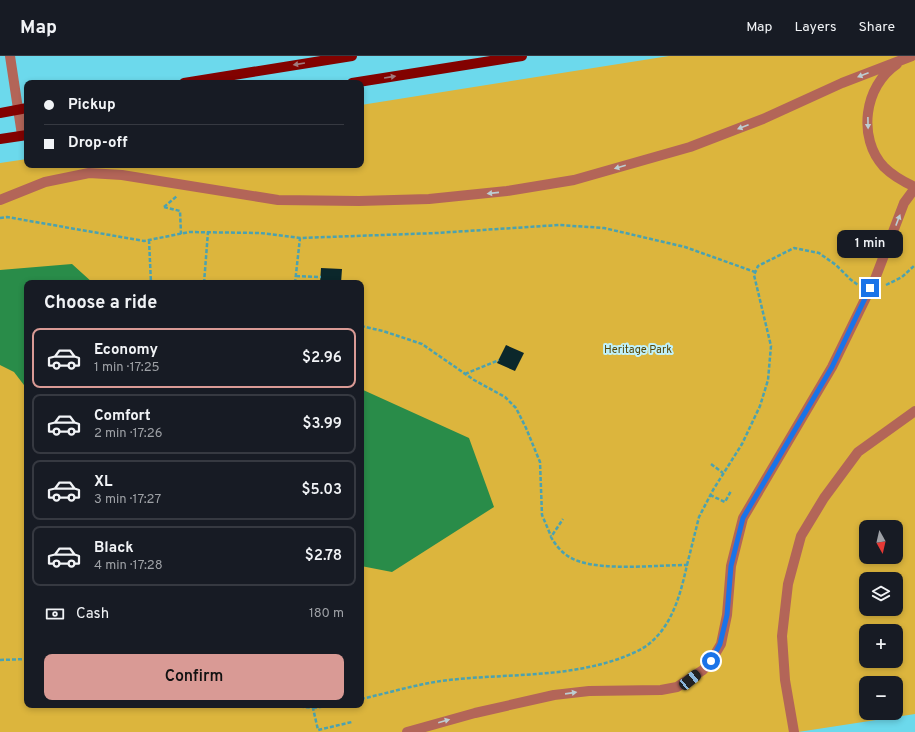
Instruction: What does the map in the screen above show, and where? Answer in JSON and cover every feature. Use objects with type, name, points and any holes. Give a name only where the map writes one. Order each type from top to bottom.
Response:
[{"type":"main road","points":[[203,80],[352,56]]},
{"type":"main road","points":[[364,81],[522,56]]},
{"type":"main road","points":[[0,113],[23,109]]},
{"type":"main road","points":[[0,139],[24,135]]},
{"type":"street","points":[[10,56],[23,109],[24,122]]},
{"type":"street","points":[[407,732],[475,713],[541,698],[588,690],[661,690],[677,687],[703,670],[711,661],[720,644],[727,615],[731,566],[743,518],[832,367],[875,279],[904,203],[915,188],[898,179],[884,167],[874,151],[868,133],[867,114],[872,95],[878,84],[895,65],[913,56]]},
{"type":"street","points":[[0,200],[45,182],[89,173],[122,175],[278,200],[359,201],[429,199],[507,191],[574,180],[690,147],[763,120],[842,83],[913,56]]},
{"type":"street","points":[[794,732],[785,680],[782,636],[788,584],[801,536],[824,498],[858,452],[915,411]]},
{"type":"path","points":[[164,207],[180,211],[180,234]]},
{"type":"path","points":[[0,218],[7,217],[144,241],[189,232],[260,233],[300,238],[437,233],[559,225],[604,228],[685,247],[755,272]]},
{"type":"path","points":[[204,280],[208,232]]},
{"type":"path","points":[[295,280],[300,238]]},
{"type":"path","points":[[149,240],[151,280]]},
{"type":"path","points":[[364,698],[411,686],[442,681],[583,669],[611,662],[633,654],[650,643],[662,629],[679,599],[699,516],[710,495],[742,444],[760,406],[768,380],[771,346],[754,275],[758,266],[794,248],[819,253],[836,265],[850,280],[862,287]]},
{"type":"path","points":[[885,285],[902,277],[915,265]]},
{"type":"path","points":[[296,276],[321,277]]},
{"type":"path","points":[[364,327],[383,331],[422,344],[465,374],[505,397],[516,408],[540,462],[542,515],[551,537],[559,548],[568,556],[579,561],[612,565],[687,565]]},
{"type":"path","points":[[465,374],[499,360]]},
{"type":"path","points":[[712,464],[724,473]]},
{"type":"path","points":[[710,495],[725,502],[731,490]]},
{"type":"path","points":[[551,537],[563,519]]},
{"type":"path","points":[[0,660],[24,659]]},
{"type":"path","points":[[314,708],[318,730],[352,722]]},
{"type":"green space","name":"Heritage Park","points":[[669,56],[915,56],[915,714],[903,716],[903,676],[859,676],[859,720],[876,720],[798,732],[0,732],[0,163],[24,159],[24,168],[364,168],[364,105]]},
{"type":"shaded area","points":[[72,264],[90,280],[24,280],[24,385],[14,372],[0,365],[0,270]]},
{"type":"shaded area","points":[[364,390],[469,438],[494,507],[392,572],[364,567]]},
{"type":"building","points":[[321,268],[342,269],[341,280],[320,280]]},
{"type":"building","points":[[506,345],[524,353],[515,371],[497,363]]},
{"type":"route","points":[[711,661],[720,644],[727,615],[727,598],[731,566],[743,518],[832,367],[870,288]]}]
